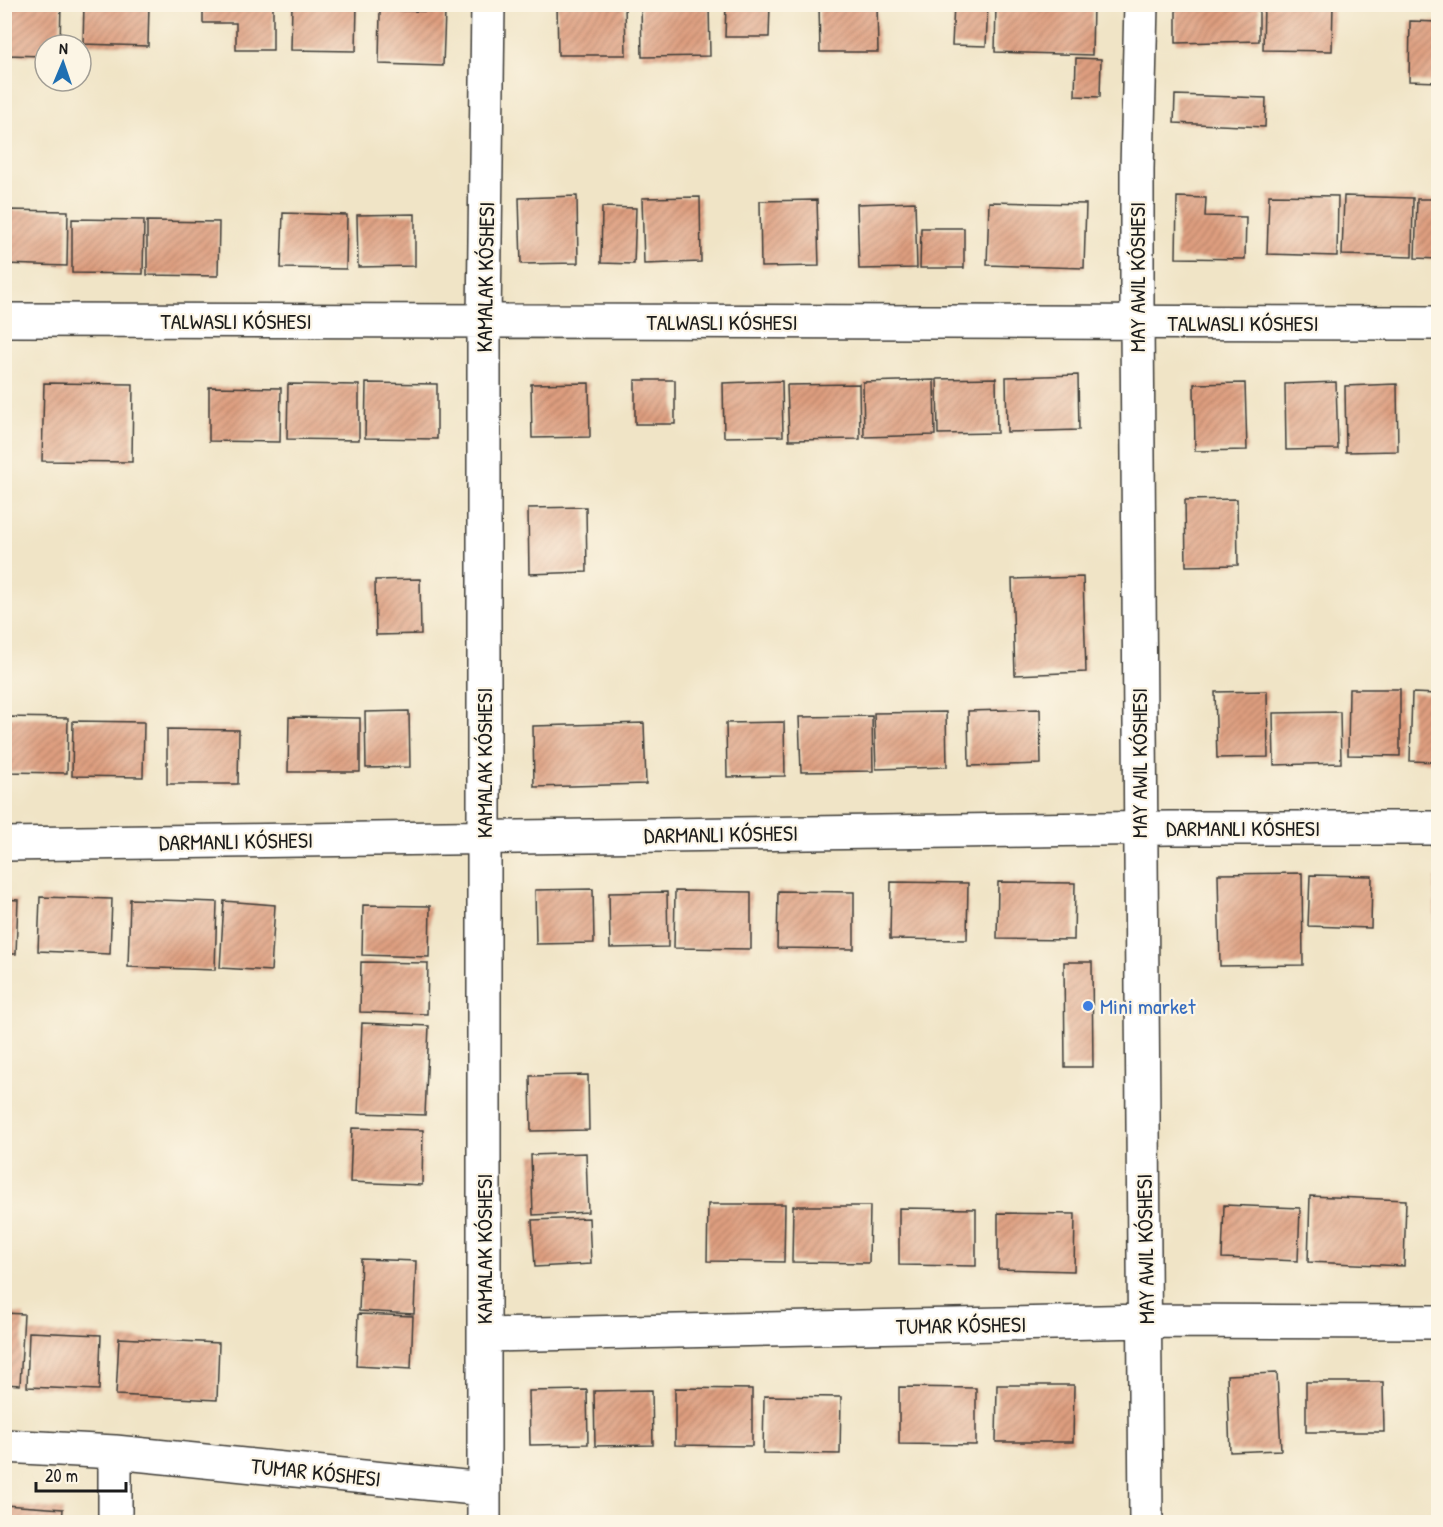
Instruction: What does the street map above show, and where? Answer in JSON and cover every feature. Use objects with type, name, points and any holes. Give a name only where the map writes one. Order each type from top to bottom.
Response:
[{"type":"street","name":"KAMALAK KÓSHESI","points":[[484,1522],[484,321],[488,4]]},
{"type":"street","points":[[1141,4],[1137,169],[1137,323],[1146,1522]]},
{"type":"street","points":[[4,320],[1438,323]]},
{"type":"street","points":[[4,844],[1140,828],[1438,828]]},
{"type":"street","name":"TUMAR KÓSHESI","points":[[484,1335],[1145,1321],[1438,1322]]},
{"type":"street","name":"TUMAR KÓSHESI","points":[[4,1446],[115,1452],[484,1489]]},
{"type":"street","points":[[115,1452],[115,1522]]},
{"type":"building","points":[[7,4],[61,4],[60,33],[33,33],[33,56],[5,55]]},
{"type":"building","points":[[84,4],[149,4],[148,46],[93,44],[93,33],[83,33]]},
{"type":"building","points":[[203,4],[273,4],[273,50],[236,50],[236,23],[203,23]]},
{"type":"building","points":[[292,4],[357,4],[356,51],[291,50]]},
{"type":"building","points":[[557,4],[625,4],[626,55],[558,55]]},
{"type":"building","points":[[641,4],[709,4],[710,56],[642,57]]},
{"type":"building","points":[[726,4],[770,4],[769,37],[725,37]]},
{"type":"building","points":[[819,4],[877,4],[878,52],[820,52]]},
{"type":"building","points":[[954,4],[988,4],[986,46],[952,45]]},
{"type":"building","points":[[996,4],[1093,4],[1092,55],[995,52]]},
{"type":"building","points":[[1176,4],[1259,4],[1259,41],[1176,43]]},
{"type":"building","points":[[1264,4],[1333,4],[1332,51],[1263,50]]},
{"type":"building","points":[[380,10],[445,12],[443,66],[379,64]]},
{"type":"building","points":[[1410,21],[1438,22],[1438,82],[1409,81]]},
{"type":"building","points":[[1076,58],[1101,59],[1100,97],[1075,96]]},
{"type":"building","points":[[1175,95],[1266,98],[1265,127],[1174,123]]},
{"type":"building","points":[[1269,195],[1338,196],[1337,256],[1267,254]]},
{"type":"building","points":[[577,196],[578,263],[521,264],[519,198]]},
{"type":"building","points":[[1344,196],[1413,198],[1412,257],[1342,255]]},
{"type":"building","points":[[700,197],[701,262],[644,264],[642,198]]},
{"type":"building","points":[[1177,197],[1206,198],[1205,216],[1246,217],[1245,259],[1176,258]]},
{"type":"building","points":[[1417,199],[1438,199],[1438,259],[1415,258]]},
{"type":"building","points":[[817,200],[819,266],[761,267],[760,201]]},
{"type":"building","points":[[915,202],[917,268],[859,269],[857,204]]},
{"type":"building","points":[[989,202],[1086,204],[1084,268],[987,265]]},
{"type":"building","points":[[602,207],[636,208],[634,264],[601,263]]},
{"type":"building","points":[[4,210],[68,211],[67,266],[4,264]]},
{"type":"building","points":[[283,213],[347,215],[346,269],[281,268]]},
{"type":"building","points":[[415,214],[415,266],[358,267],[357,215]]},
{"type":"building","points":[[72,219],[144,220],[143,274],[72,273]]},
{"type":"building","points":[[147,221],[219,222],[218,276],[147,275]]},
{"type":"building","points":[[921,228],[964,228],[964,268],[920,268]]},
{"type":"building","points":[[1078,375],[1079,430],[1007,432],[1006,377]]},
{"type":"building","points":[[996,378],[997,433],[938,434],[937,379]]},
{"type":"building","points":[[635,380],[675,380],[675,424],[635,424]]},
{"type":"building","points":[[934,380],[935,435],[864,437],[863,382]]},
{"type":"building","points":[[782,381],[783,436],[724,437],[723,383]]},
{"type":"building","points":[[1336,382],[1338,449],[1286,450],[1285,384]]},
{"type":"building","points":[[44,383],[133,384],[132,462],[42,461]]},
{"type":"building","points":[[366,383],[437,384],[437,439],[365,438]]},
{"type":"building","points":[[589,383],[590,437],[532,438],[531,384]]},
{"type":"building","points":[[1245,383],[1247,450],[1195,451],[1194,384]]},
{"type":"building","points":[[288,384],[359,385],[359,440],[287,439]]},
{"type":"building","points":[[859,384],[860,439],[789,440],[787,385]]},
{"type":"building","points":[[1397,384],[1398,451],[1346,452],[1345,386]]},
{"type":"building","points":[[209,387],[281,388],[280,442],[209,441]]},
{"type":"building","points":[[1237,499],[1238,565],[1186,566],[1185,500]]},
{"type":"building","points":[[586,507],[587,572],[529,574],[528,508]]},
{"type":"building","points":[[1083,577],[1086,672],[1015,675],[1012,579]]},
{"type":"building","points":[[420,579],[421,634],[376,635],[375,580]]},
{"type":"building","points":[[1349,689],[1400,689],[1400,756],[1348,755]]},
{"type":"building","points":[[1267,691],[1268,757],[1217,758],[1215,692]]},
{"type":"building","points":[[1412,693],[1438,694],[1438,762],[1410,761]]},
{"type":"building","points":[[1040,709],[1041,764],[969,766],[968,711]]},
{"type":"building","points":[[409,711],[410,767],[366,768],[365,712]]},
{"type":"building","points":[[946,712],[947,767],[876,769],[874,713]]},
{"type":"building","points":[[1340,712],[1341,763],[1274,765],[1273,713]]},
{"type":"building","points":[[872,716],[873,771],[801,772],[799,717]]},
{"type":"building","points":[[4,717],[68,718],[67,773],[4,772]]},
{"type":"building","points":[[289,717],[360,718],[360,772],[288,772]]},
{"type":"building","points":[[73,721],[144,722],[143,777],[72,776]]},
{"type":"building","points":[[784,722],[785,776],[727,777],[726,723]]},
{"type":"building","points":[[644,723],[646,784],[534,787],[533,726]]},
{"type":"building","points":[[167,729],[239,730],[238,784],[167,784]]},
{"type":"building","points":[[1302,873],[1303,965],[1220,966],[1218,874]]},
{"type":"building","points":[[1310,875],[1372,876],[1371,928],[1308,926]]},
{"type":"building","points":[[1435,878],[1438,879],[1438,930],[1434,930]]},
{"type":"building","points":[[891,882],[968,883],[967,940],[890,939]]},
{"type":"building","points":[[998,882],[1075,883],[1074,940],[997,939]]},
{"type":"building","points":[[593,889],[594,943],[536,944],[535,890]]},
{"type":"building","points":[[675,891],[751,892],[751,949],[674,948]]},
{"type":"building","points":[[778,891],[854,892],[854,949],[777,948]]},
{"type":"building","points":[[667,892],[668,947],[610,948],[609,893]]},
{"type":"building","points":[[40,897],[112,899],[110,954],[38,951]]},
{"type":"building","points":[[4,899],[18,900],[16,954],[4,954]]},
{"type":"building","points":[[130,899],[217,902],[215,970],[128,967]]},
{"type":"building","points":[[224,901],[275,905],[271,971],[220,968]]},
{"type":"building","points":[[363,905],[430,906],[429,957],[362,955]]},
{"type":"building","points":[[361,962],[428,963],[427,1014],[360,1012]]},
{"type":"building","points":[[1064,962],[1092,962],[1093,1067],[1065,1067]]},
{"type":"building","points":[[362,1023],[429,1026],[425,1115],[358,1113]]},
{"type":"building","points":[[588,1075],[589,1130],[531,1131],[530,1076]]},
{"type":"building","points":[[352,1128],[423,1130],[422,1185],[350,1182]]},
{"type":"building","points":[[586,1153],[588,1212],[533,1215],[531,1155]]},
{"type":"building","points":[[1310,1196],[1406,1200],[1404,1266],[1308,1262]]},
{"type":"building","points":[[708,1204],[785,1204],[784,1262],[707,1261]]},
{"type":"building","points":[[1224,1205],[1300,1208],[1298,1261],[1222,1258]]},
{"type":"building","points":[[793,1206],[870,1206],[869,1263],[792,1262]]},
{"type":"building","points":[[899,1208],[976,1209],[976,1266],[899,1265]]},
{"type":"building","points":[[998,1213],[1075,1214],[1074,1271],[998,1269]]},
{"type":"building","points":[[589,1218],[591,1264],[535,1267],[532,1220]]},
{"type":"building","points":[[361,1259],[416,1261],[414,1314],[359,1311]]},
{"type":"building","points":[[4,1313],[24,1314],[20,1385],[4,1384]]},
{"type":"building","points":[[358,1314],[413,1316],[411,1369],[356,1366]]},
{"type":"building","points":[[29,1332],[101,1335],[99,1390],[27,1387]]},
{"type":"building","points":[[119,1338],[219,1343],[217,1400],[116,1395]]},
{"type":"building","points":[[1277,1373],[1281,1450],[1230,1452],[1227,1375]]},
{"type":"building","points":[[1306,1382],[1383,1382],[1384,1432],[1306,1432]]},
{"type":"building","points":[[997,1385],[1074,1385],[1073,1442],[996,1442]]},
{"type":"building","points":[[899,1387],[976,1388],[976,1445],[899,1444]]},
{"type":"building","points":[[675,1388],[752,1389],[752,1446],[675,1445]]},
{"type":"building","points":[[587,1390],[588,1444],[530,1445],[529,1391]]},
{"type":"building","points":[[652,1390],[653,1445],[595,1446],[594,1391]]},
{"type":"building","points":[[764,1396],[841,1397],[840,1454],[763,1453]]},
{"type":"building","points":[[4,1505],[63,1509],[62,1522],[4,1522]]},
{"type":"place","name":"Mini market","points":[[1088,1006]]}]
